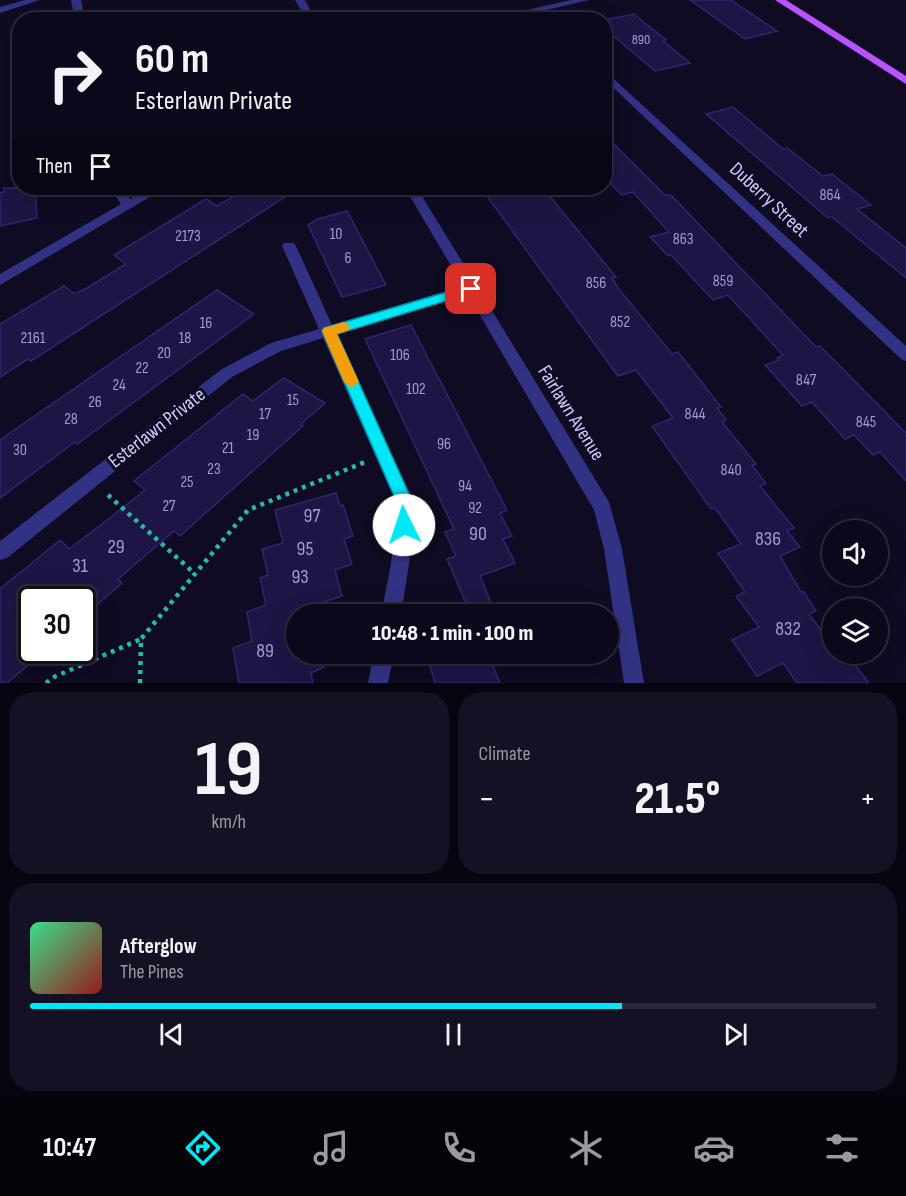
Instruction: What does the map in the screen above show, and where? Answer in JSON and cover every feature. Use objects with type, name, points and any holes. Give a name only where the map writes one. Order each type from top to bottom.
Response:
[{"type":"main road","points":[[780,0],[906,81]]},
{"type":"street","points":[[0,10],[35,0]]},
{"type":"street","points":[[510,12],[534,4],[584,0]]},
{"type":"street","name":"Duberry Street","points":[[612,80],[906,355]]},
{"type":"street","points":[[121,195],[128,205]]},
{"type":"street","points":[[0,280],[146,195]]},
{"type":"street","name":"Fairlawn Avenue","points":[[415,195],[603,508],[612,538],[634,683]]},
{"type":"street","points":[[289,246],[406,505],[393,604]]},
{"type":"street","name":"Esterlawn Private","points":[[0,552],[227,373],[276,347],[471,289]]},
{"type":"street","points":[[378,683],[382,664]]},
{"type":"path","points":[[46,683],[54,677],[141,639],[248,510],[384,454]]},
{"type":"path","points":[[91,480],[194,573]]},
{"type":"path","points":[[140,683],[141,639]]},
{"type":"building","points":[[690,0],[731,0],[777,31],[745,39]]},
{"type":"building","points":[[634,14],[690,63],[655,71],[612,35],[612,18]]},
{"type":"building","points":[[733,107],[783,149],[787,148],[823,176],[832,174],[871,205],[857,209],[906,248],[906,278],[832,217],[828,218],[706,114]]},
{"type":"building","points":[[612,142],[665,195],[671,195],[816,347],[820,346],[906,433],[906,481],[880,452],[873,455],[854,435],[845,439],[812,402],[802,406],[765,365],[779,360],[777,358],[783,355],[728,295],[713,300],[671,255],[668,256],[650,237],[669,232],[633,192],[622,195],[612,185]]},
{"type":"building","points":[[4,188],[12,188],[12,195],[35,195],[37,218],[0,226],[0,193],[4,192]]},
{"type":"building","points":[[236,195],[288,195],[31,361],[28,359],[0,377],[0,324],[64,286],[75,294],[87,288],[126,264],[114,255],[206,199],[217,206]]},
{"type":"building","points":[[486,195],[549,195],[616,277],[612,278],[618,288],[672,354],[678,352],[721,407],[717,408],[726,420],[722,422],[756,464],[752,465],[766,484],[760,486],[794,528],[787,531],[800,547],[780,556],[801,592],[804,592],[816,611],[809,614],[822,632],[822,664],[855,664],[869,683],[797,683],[783,663],[757,676],[732,640],[759,627],[736,596],[745,592],[718,553],[741,544],[715,508],[711,509],[652,426],[673,418],[636,370],[618,376]]},
{"type":"building","points":[[347,211],[386,285],[342,297],[308,225],[318,219]]},
{"type":"building","points":[[217,290],[254,314],[0,498],[0,440]]},
{"type":"building","points":[[411,325],[507,510],[500,513],[512,536],[503,539],[515,563],[480,576],[491,604],[466,604],[447,559],[456,556],[445,532],[454,529],[365,339]]},
{"type":"building","points":[[284,378],[325,403],[301,424],[303,426],[180,536],[174,531],[118,579],[122,583],[96,606],[96,586],[18,586],[18,664],[30,664],[7,683],[0,683],[0,589],[60,540],[69,549],[145,490],[134,481],[243,394],[253,401]]},
{"type":"building","points":[[336,493],[340,506],[343,505],[353,536],[344,539],[352,564],[335,570],[342,596],[324,602],[324,604],[286,604],[286,664],[323,664],[324,667],[311,673],[313,683],[239,683],[233,648],[252,641],[247,612],[266,605],[260,578],[268,575],[262,549],[283,543],[275,510]]},
{"type":"building","points":[[429,664],[499,664],[493,666],[500,683],[435,683]]},
{"type":"slow traffic","points":[[344,327],[329,331],[351,382]]},
{"type":"route","points":[[404,525],[406,505],[329,331],[471,289]]}]
